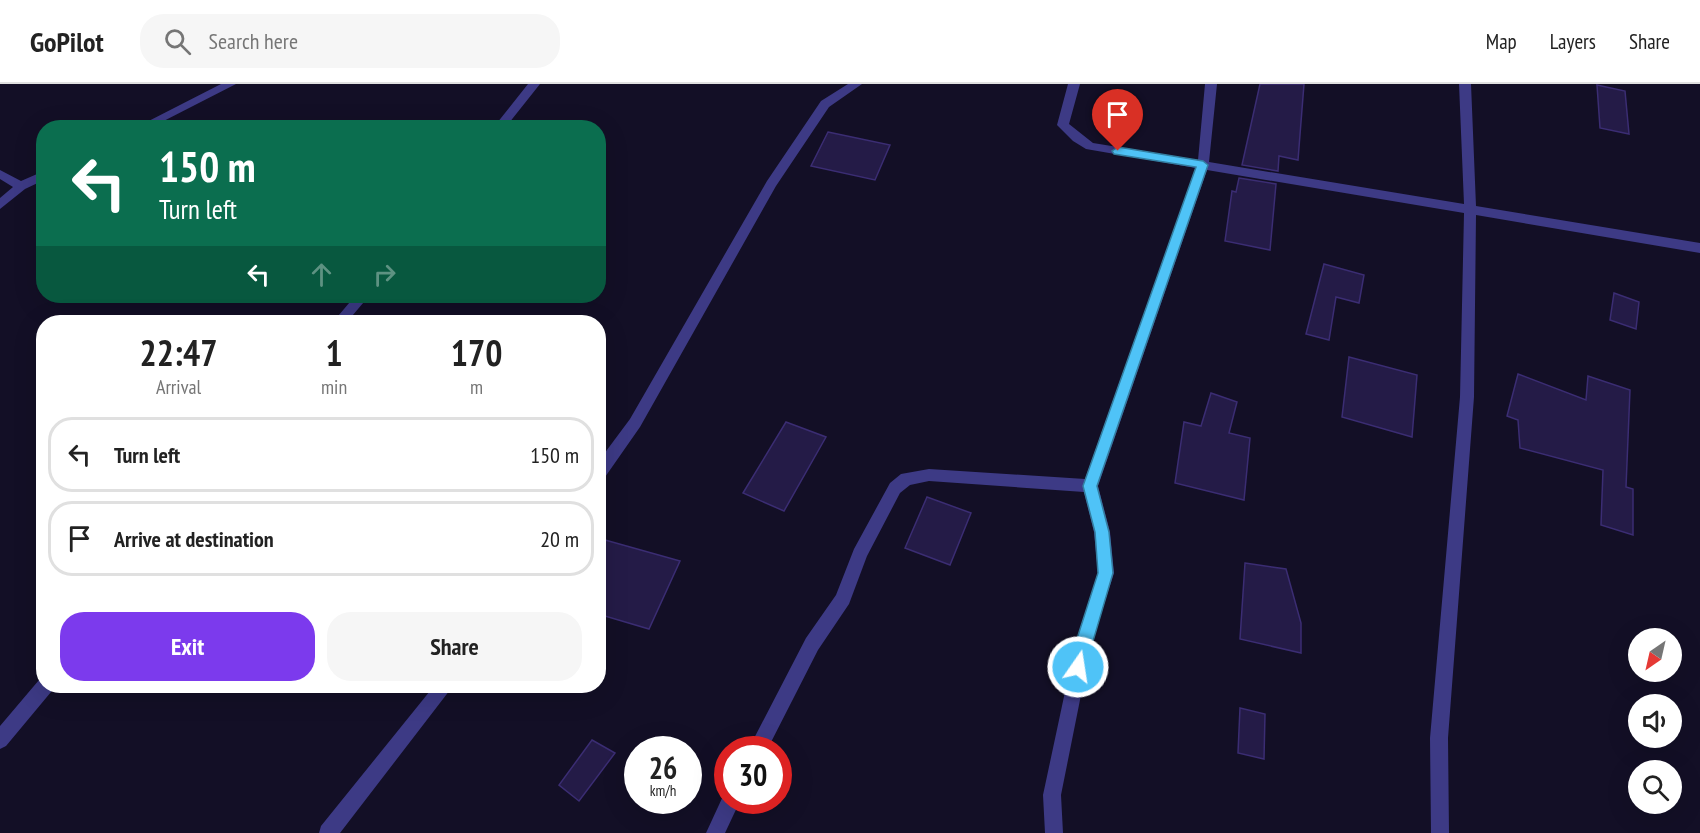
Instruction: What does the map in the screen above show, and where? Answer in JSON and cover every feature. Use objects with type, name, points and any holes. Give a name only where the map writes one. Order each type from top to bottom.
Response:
[{"type":"street","points":[[156,120],[230,84]]},
{"type":"street","points":[[505,120],[534,84]]},
{"type":"street","points":[[606,464],[635,423],[771,184],[825,104],[856,84]]},
{"type":"street","points":[[1074,84],[1063,125],[1090,146],[1700,248]]},
{"type":"street","points":[[1054,833],[1052,795],[1083,645],[1106,573],[1102,532],[1090,486],[1203,165],[1211,84]]},
{"type":"street","points":[[1440,833],[1439,738],[1467,397],[1470,209],[1465,84]]},
{"type":"street","points":[[0,174],[21,186]]},
{"type":"street","points":[[0,205],[21,186],[36,179]]},
{"type":"street","points":[[346,315],[356,303]]},
{"type":"street","points":[[764,736],[812,644],[843,599],[860,554],[895,488],[906,479],[929,475],[1090,486]]},
{"type":"street","points":[[0,740],[39,693]]},
{"type":"street","points":[[328,833],[438,693]]},
{"type":"street","points":[[715,833],[724,814]]},
{"type":"building","points":[[1260,84],[1304,84],[1298,160],[1279,156],[1278,171],[1242,165]]},
{"type":"building","points":[[1597,85],[1625,91],[1629,134],[1600,128]]},
{"type":"building","points":[[828,132],[890,145],[875,180],[811,166]]},
{"type":"building","points":[[1239,178],[1276,184],[1270,250],[1225,241],[1232,191],[1236,192]]},
{"type":"building","points":[[1324,264],[1364,275],[1359,303],[1336,297],[1329,340],[1306,334]]},
{"type":"building","points":[[1614,293],[1639,302],[1636,329],[1610,320]]},
{"type":"building","points":[[1349,357],[1417,375],[1412,437],[1342,417]]},
{"type":"building","points":[[1518,374],[1586,400],[1588,376],[1630,390],[1626,487],[1633,489],[1633,535],[1601,525],[1603,470],[1520,448],[1518,420],[1507,416]]},
{"type":"building","points":[[1211,393],[1237,402],[1229,433],[1250,438],[1244,500],[1175,483],[1184,422],[1201,426]]},
{"type":"building","points":[[786,422],[826,437],[784,511],[743,493]]},
{"type":"building","points":[[927,497],[971,513],[950,565],[905,548]]},
{"type":"building","points":[[606,540],[680,561],[649,629],[606,616]]},
{"type":"building","points":[[1245,563],[1286,569],[1301,623],[1301,653],[1240,639]]},
{"type":"building","points":[[1240,708],[1265,714],[1264,759],[1238,753]]},
{"type":"building","points":[[592,740],[615,753],[579,801],[559,785]]},
{"type":"route","points":[[1078,667],[1106,573],[1102,532],[1090,486],[1203,165],[1118,151]]}]
